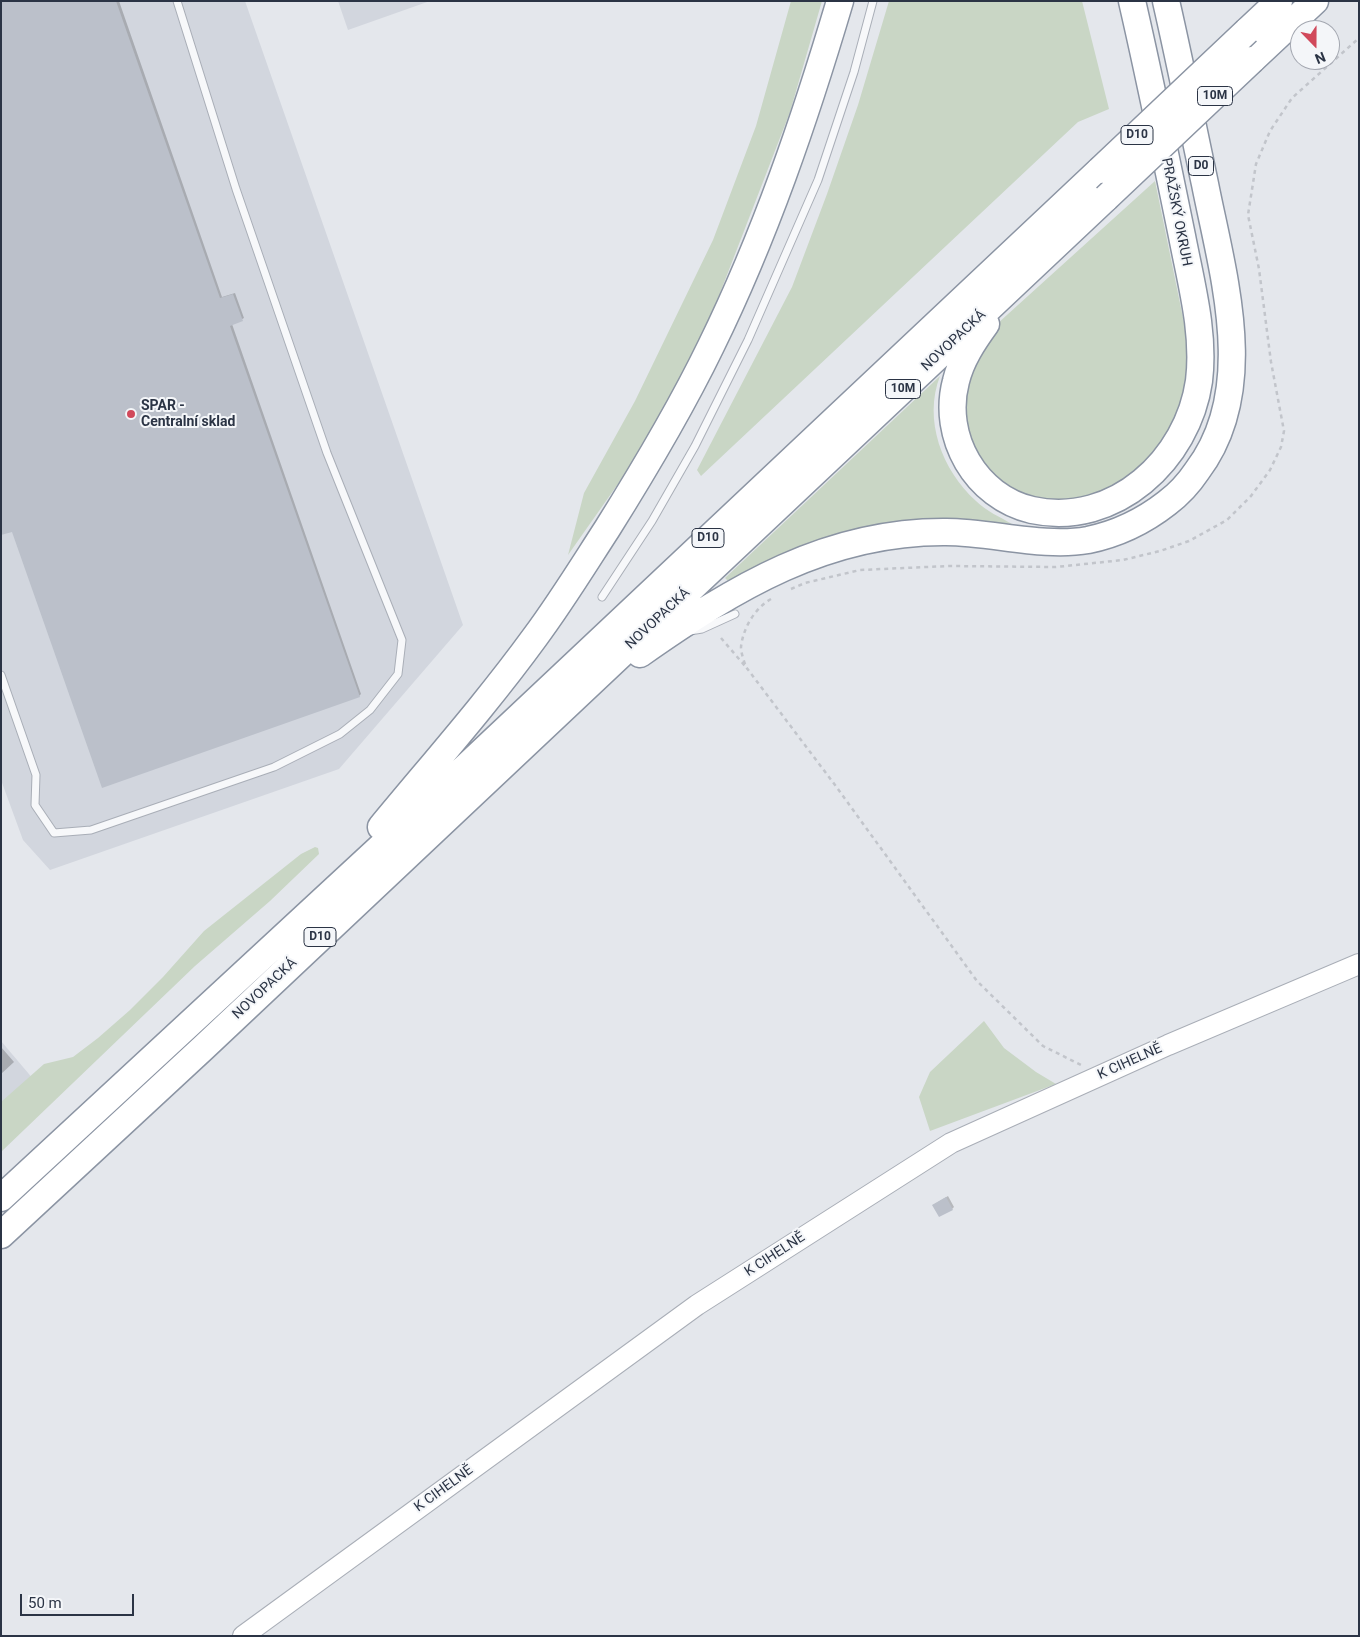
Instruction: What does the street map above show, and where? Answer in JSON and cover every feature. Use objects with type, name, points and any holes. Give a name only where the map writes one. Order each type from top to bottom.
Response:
[{"type":"highway","points":[[316,906],[479,709],[535,638],[652,457],[710,347],[747,266],[780,185],[816,81],[840,1]]},
{"type":"highway","name":"PRAŽSKÝ OKRUH","points":[[1019,280],[978,336],[964,359],[955,382],[952,408],[958,444],[969,466],[985,484],[1007,500],[1032,510],[1066,512],[1100,505],[1124,495],[1135,488],[1166,459],[1182,436],[1193,408],[1200,365],[1198,333],[1190,281],[1132,1]]},
{"type":"highway","name":"D0","points":[[668,635],[732,594],[784,567],[815,554],[853,543],[908,533],[934,532],[960,532],[1071,542],[1105,535],[1151,515],[1179,493],[1201,466],[1221,428],[1229,399],[1232,362],[1231,331],[1219,254],[1166,1]]},
{"type":"highway","name":"NOVOPACKÁ","points":[[1,1198],[316,906],[1279,1]]},
{"type":"highway","name":"NOVOPACKÁ","points":[[1,1235],[788,498],[1315,1]]},
{"type":"highway","points":[[562,709],[668,635]]},
{"type":"street","name":"K CIHELNĚ","points":[[243,1636],[697,1305],[950,1143],[1168,1045],[1359,964]]},
{"type":"lane","points":[[1,675],[36,775],[35,805],[54,833],[91,830],[274,767],[340,734],[370,710],[398,674],[402,640],[327,453],[236,189],[177,1]]},
{"type":"lane","points":[[602,597],[652,521],[695,446],[752,331],[818,180],[854,72],[873,1]]},
{"type":"lane","points":[[668,635],[702,629],[735,614]]},
{"type":"path","points":[[790,589],[805,583],[860,570],[949,566],[1056,567],[1123,560],[1160,551],[1189,541],[1227,520],[1251,496],[1270,470],[1281,447],[1284,431],[1271,362],[1259,269],[1248,215],[1256,164],[1270,131],[1292,98],[1359,38]]},
{"type":"path","points":[[746,667],[741,649],[746,629],[757,609],[774,597]]},
{"type":"path","points":[[721,638],[746,667],[835,785],[977,980],[1043,1046],[1102,1074]]},
{"type":"shaded area","points":[[1,1],[245,1],[463,625],[339,769],[50,870],[23,840],[1,780]]},
{"type":"shaded area","points":[[338,1],[430,1],[348,30]]},
{"type":"shaded area","points":[[1,1041],[34,1080],[1,1107]]},
{"type":"green space","points":[[791,1],[822,1],[790,112],[708,324],[639,454],[568,555],[584,493],[635,401],[713,240],[756,126]]},
{"type":"green space","points":[[889,1],[1082,1],[1109,109],[1078,122],[701,476],[697,470],[792,287],[858,105]]},
{"type":"green space","points":[[1155,181],[1191,357],[1189,397],[1169,446],[1102,495],[1049,506],[997,484],[965,434],[966,372],[997,324]]},
{"type":"green space","points":[[940,376],[935,393],[935,427],[945,459],[964,489],[980,505],[1012,524],[981,522],[729,582],[725,578]]},
{"type":"green space","points":[[315,847],[318,848],[319,854],[270,901],[195,966],[1,1152],[1,1102],[44,1064],[73,1057],[98,1038],[163,977],[204,931],[301,854]]},
{"type":"green space","points":[[984,1021],[1004,1048],[1036,1072],[1056,1084],[930,1131],[919,1097],[930,1072]]},
{"type":"building","name":"SPAR - Centralní sklad","points":[[1,1],[116,1],[220,298],[233,294],[243,321],[230,326],[360,697],[102,788],[12,532],[1,535]]},
{"type":"building","points":[[946,1197],[953,1210],[939,1217],[932,1205]]},
{"type":"place","name":"SPAR - Centralní sklad","points":[[131,414]]}]
